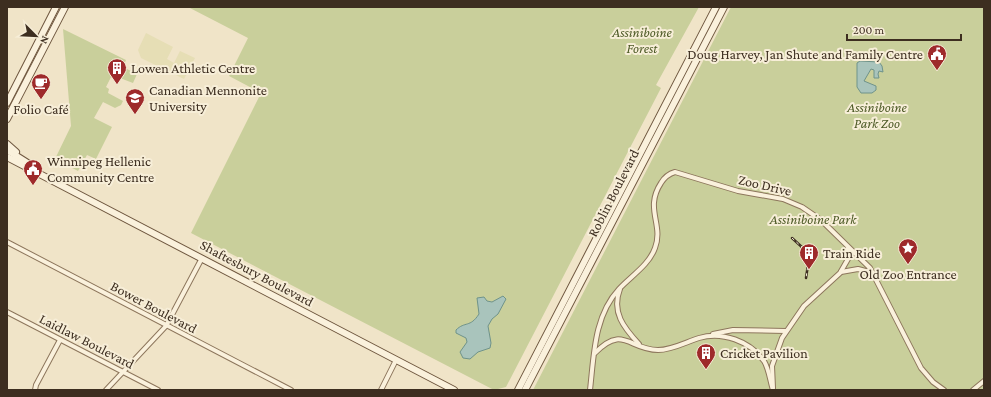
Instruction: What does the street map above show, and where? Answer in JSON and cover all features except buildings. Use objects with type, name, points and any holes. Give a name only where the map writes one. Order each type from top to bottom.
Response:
[{"type":"main road","points":[[7,103],[56,7]]},
{"type":"main road","points":[[7,119],[64,7]]},
{"type":"main road","name":"Roblin Boulevard","points":[[518,390],[716,7]]},
{"type":"main road","name":"Roblin Boulevard","points":[[525,390],[724,7]]},
{"type":"main road","points":[[7,144],[29,163]]},
{"type":"main road","name":"Shaftesbury Boulevard","points":[[7,150],[29,163],[48,177]]},
{"type":"main road","name":"Shaftesbury Boulevard","points":[[7,157],[202,257],[454,390]]},
{"type":"street","name":"Zoo Drive","points":[[590,390],[597,332],[602,317],[621,286],[648,261],[654,252],[658,236],[653,210],[654,198],[667,175],[675,172],[738,190],[774,197],[796,204],[821,220],[848,248],[858,254],[873,273],[921,368],[933,382],[944,390]]},
{"type":"street","name":"Bower Boulevard","points":[[7,242],[291,390]]},
{"type":"street","points":[[773,390],[774,359],[786,332],[804,306],[840,273],[848,259],[848,248]]},
{"type":"street","points":[[106,390],[121,372],[166,326],[202,257]]},
{"type":"street","points":[[840,273],[858,269],[873,273]]},
{"type":"street","points":[[621,286],[617,301],[619,319],[626,331],[639,345]]},
{"type":"street","name":"Laidlaw Boulevard","points":[[7,312],[158,390]]},
{"type":"street","points":[[595,354],[607,342],[614,340],[627,340],[649,349],[666,350],[707,335],[734,330],[786,332]]},
{"type":"street","points":[[707,335],[734,339],[754,350],[766,365],[773,390]]},
{"type":"street","points":[[36,390],[36,385],[60,340]]},
{"type":"street","points":[[381,390],[396,360]]},
{"type":"street","points":[[975,389],[984,381]]},
{"type":"shaded area","points":[[146,33],[173,47],[167,59],[174,63],[180,51],[195,58],[184,79],[141,58],[138,50]]},
{"type":"green space","name":"Assiniboine Forest","points":[[188,7],[699,7],[656,85],[661,88],[506,387],[494,390],[191,233],[261,93],[229,76],[248,38]]},
{"type":"green space","name":"Assiniboine Park","points":[[731,7],[984,7],[984,390],[533,390]]},
{"type":"green space","points":[[63,29],[126,60],[123,67],[137,74],[133,83],[112,75],[106,87],[109,89],[108,93],[123,101],[121,105],[115,108],[103,102],[94,118],[112,127],[96,159],[87,155],[78,171],[55,159],[71,126]]},
{"type":"water","points":[[860,61],[879,62],[882,66],[883,72],[879,71],[879,78],[874,78],[874,70],[871,69],[864,81],[876,86],[876,90],[872,93],[861,93],[857,87],[857,63]]},
{"type":"water","points":[[503,296],[506,299],[498,314],[492,319],[488,326],[491,343],[490,348],[478,352],[470,359],[463,358],[460,352],[467,342],[466,338],[456,333],[456,330],[459,327],[473,321],[479,314],[477,298],[484,297],[487,301],[492,302]]},
{"type":"railway","points":[[792,238],[804,249],[809,258],[806,278]]},
{"type":"place","name":"Doug Harvey, Jan Shute and Family Centre","points":[[937,71]]},
{"type":"place","name":"Lowen Athletic Centre","points":[[117,85]]},
{"type":"place","name":"Folio Café","points":[[41,100]]},
{"type":"place","name":"Canadian Mennonite University","points":[[135,115]]},
{"type":"place","name":"Winnipeg Hellenic Community Centre","points":[[33,186]]},
{"type":"place","name":"Old Zoo Entrance","points":[[908,265]]},
{"type":"place","name":"Train Ride","points":[[809,270]]},
{"type":"place","name":"Cricket Pavilion","points":[[706,370]]},
{"type":"park label","name":"Assiniboine Park Zoo","points":[[877,116]]}]
